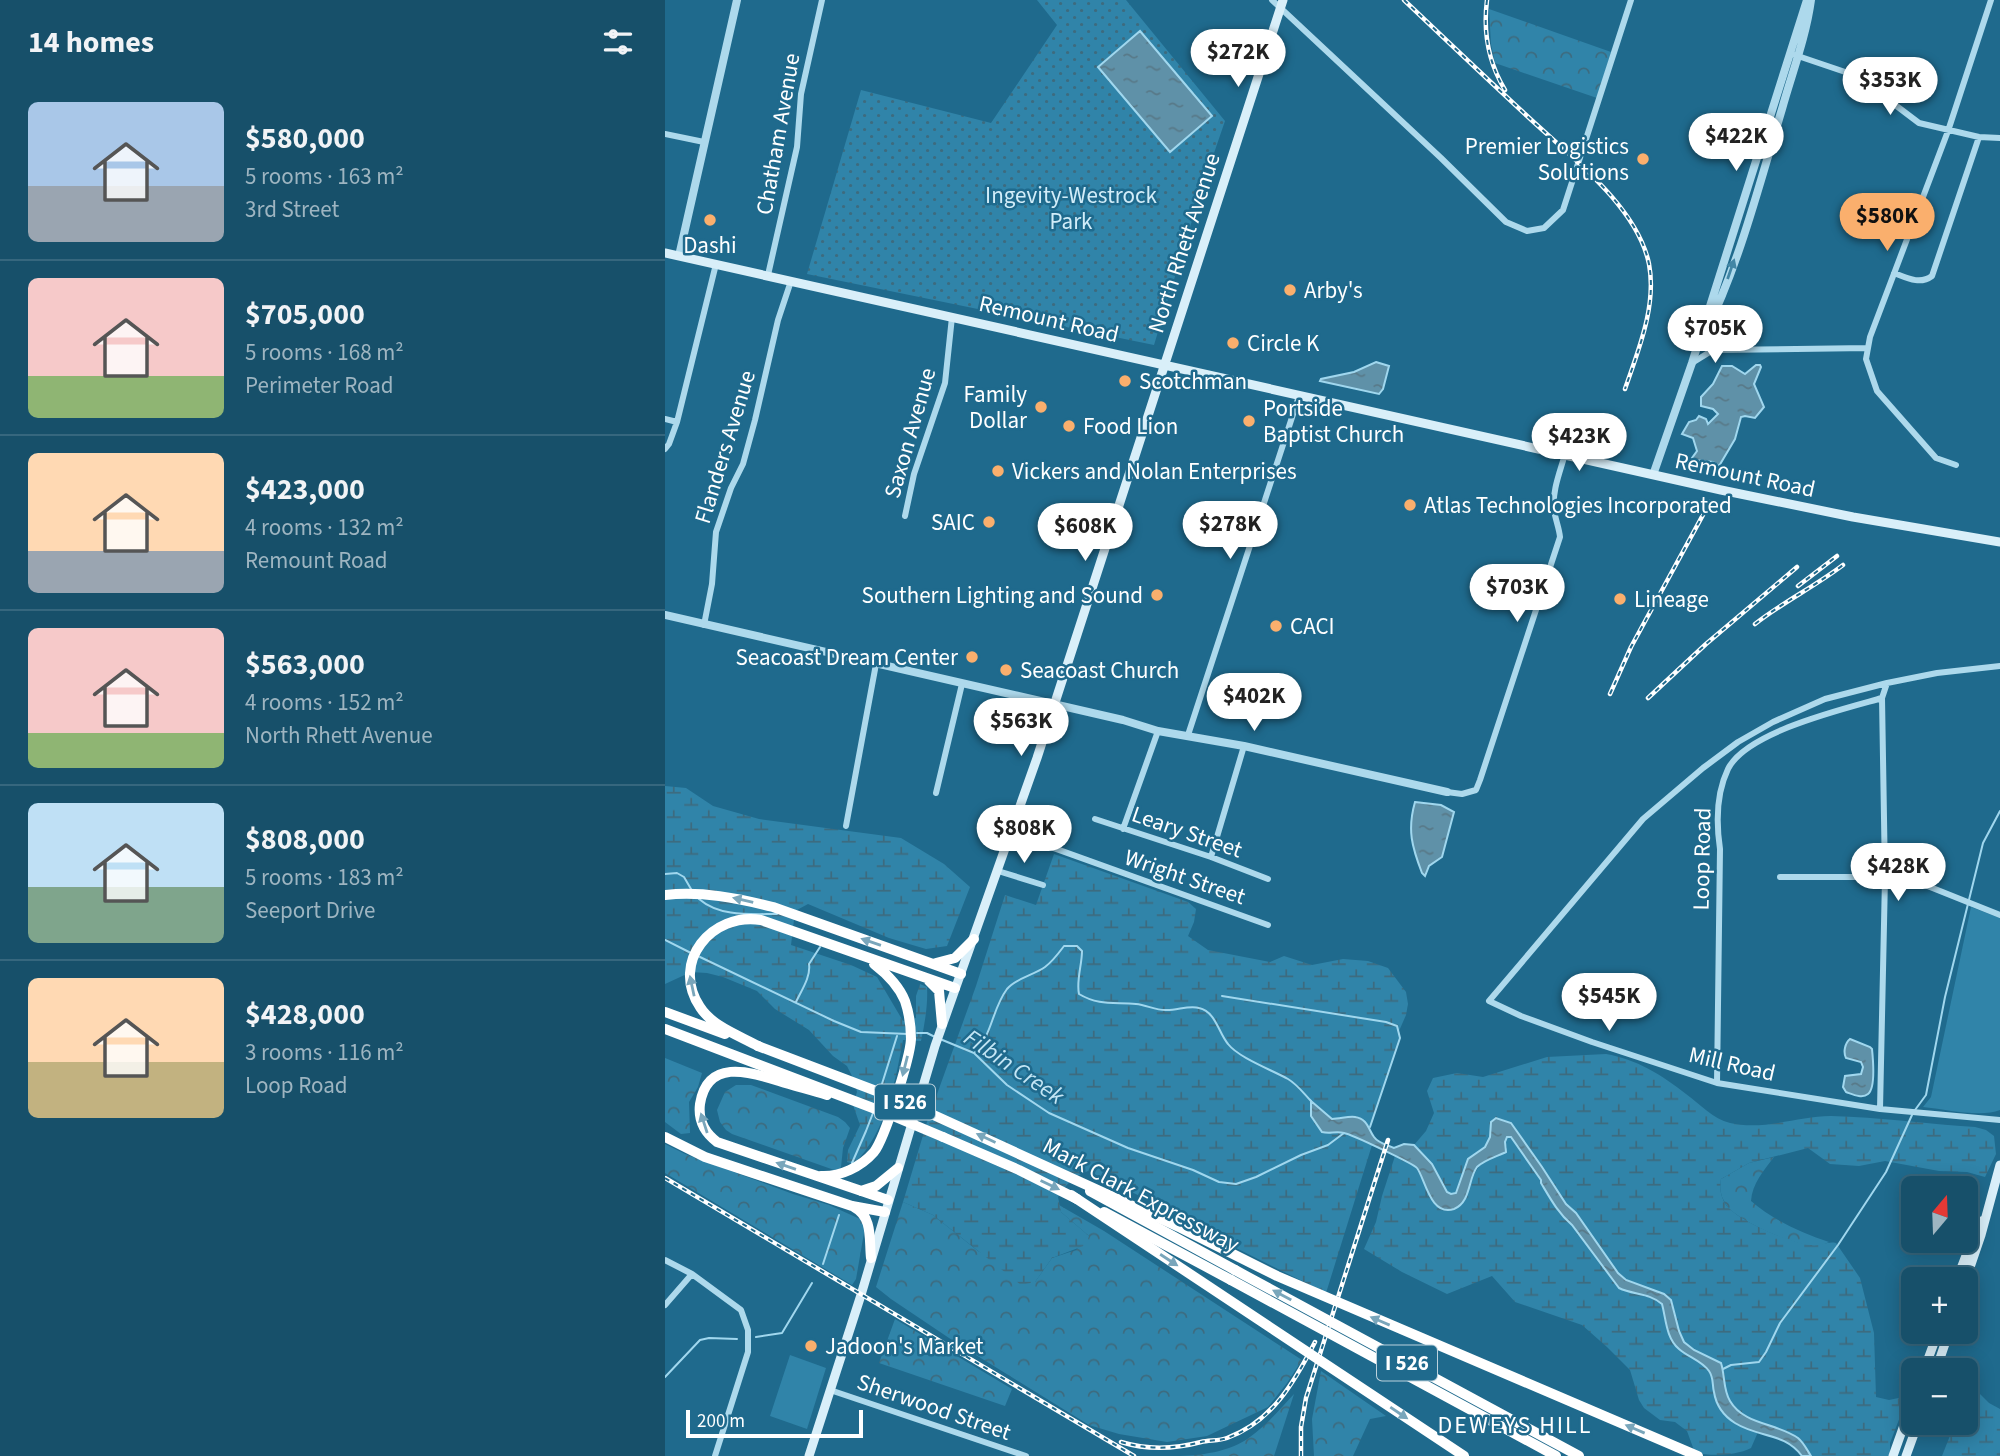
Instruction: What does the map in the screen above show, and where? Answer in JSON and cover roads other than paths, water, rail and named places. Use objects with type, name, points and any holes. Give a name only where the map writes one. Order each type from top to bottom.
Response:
[{"type":"highway","points":[[665,895],[720,895],[773,908],[961,974]]},
{"type":"highway","points":[[758,1046],[711,1020],[699,1006],[690,980],[694,955],[703,942],[722,925],[741,919],[761,920],[929,981],[939,991],[942,1024]]},
{"type":"highway","points":[[933,964],[955,958],[974,939]]},
{"type":"highway","points":[[815,1176],[828,1177],[849,1170],[858,1166],[876,1150],[886,1126],[911,1042],[908,1012],[901,993],[874,963],[857,953]]},
{"type":"highway","points":[[920,977],[955,988]]},
{"type":"highway","name":"Mark Clark Expressway","points":[[665,1012],[905,1102],[1047,1167],[1579,1456]]},
{"type":"highway","name":"Mark Clark Expressway","points":[[665,1028],[887,1113],[1019,1170],[1204,1264],[1556,1456]]},
{"type":"highway","points":[[887,1113],[750,1072],[736,1071],[720,1074],[708,1084],[702,1096],[700,1115],[707,1134],[717,1142],[862,1191],[887,1206]]},
{"type":"highway","points":[[665,1137],[690,1151],[861,1211],[867,1221],[871,1258]]},
{"type":"highway","points":[[1047,1167],[1312,1292],[1698,1456]]},
{"type":"highway","points":[[862,1191],[876,1186],[898,1168]]},
{"type":"highway","points":[[1071,1195],[1464,1456]]},
{"type":"highway","points":[[852,1206],[887,1206]]},
{"type":"main road","name":"North Rhett Avenue","points":[[809,1456],[942,1024],[998,871],[1054,705],[1281,4]]},
{"type":"main road","name":"Remount Road","points":[[665,253],[1653,475],[1853,517],[2000,542]]},
{"type":"main road","points":[[1970,1267],[2000,1165]]},
{"type":"main road","points":[[1962,1267],[1975,1232],[1986,1213]]},
{"type":"main road","points":[[1893,1456],[1901,1433]]},
{"type":"main road","points":[[1906,1456],[1913,1437],[1907,1435]]},
{"type":"street","points":[[679,256],[737,0]]},
{"type":"street","name":"Chatham Avenue","points":[[768,275],[797,147],[801,94],[822,0]]},
{"type":"street","points":[[1272,0],[1281,4],[1506,222],[1527,231],[1545,229],[1563,210],[1631,0]]},
{"type":"street","points":[[1693,359],[1719,302],[1765,168],[1809,0]]},
{"type":"street","points":[[1956,465],[1936,458],[1877,391],[1866,359],[1870,337],[1948,131],[1991,0]]},
{"type":"street","points":[[1793,55],[1857,76],[1919,123],[1979,137],[2000,138]]},
{"type":"street","points":[[1653,475],[1793,55]]},
{"type":"street","points":[[665,134],[704,142]]},
{"type":"street","points":[[1894,273],[1926,281],[1932,276],[1979,137]]},
{"type":"street","points":[[1735,223],[1746,225]]},
{"type":"street","points":[[665,449],[677,422],[716,264]]},
{"type":"street","name":"Flanders Avenue","points":[[704,625],[712,584],[716,532],[730,488],[743,464],[778,320],[791,281]]},
{"type":"street","name":"Saxon Avenue","points":[[905,516],[914,474],[945,383],[952,317]]},
{"type":"street","points":[[1693,359],[1713,350],[1868,348]]},
{"type":"street","points":[[1188,735],[1299,396]]},
{"type":"street","points":[[665,419],[677,422]]},
{"type":"street","points":[[665,615],[1123,720],[1158,731],[1244,746],[1447,792],[1462,793],[1476,790],[1480,780],[1560,537],[1553,497],[1565,454]]},
{"type":"street","points":[[846,826],[876,664]]},
{"type":"street","points":[[1880,1109],[1885,877],[1882,698],[1887,683],[1937,673],[2000,666]]},
{"type":"street","name":"Mill Road","points":[[1887,683],[1825,699],[1773,722],[1738,741],[1703,768],[1643,819],[1489,1001],[1521,1016],[1592,1042],[1717,1083],[1880,1109],[2000,1120]]},
{"type":"street","points":[[936,793],[962,684]]},
{"type":"street","name":"Loop Road","points":[[1717,1083],[1720,849],[1716,821],[1721,787],[1729,766],[1759,740],[1814,718],[1882,698]]},
{"type":"street","points":[[1123,829],[1158,731]]},
{"type":"street","points":[[1211,857],[1244,746]]},
{"type":"street","name":"Leary Street","points":[[1095,819],[1211,857],[1268,879]]},
{"type":"street","name":"Wright Street","points":[[1011,833],[1268,925]]},
{"type":"street","points":[[998,871],[1043,885]]},
{"type":"street","points":[[1780,877],[1898,877],[2000,915]]},
{"type":"street","points":[[665,1260],[692,1274],[741,1310],[748,1330],[748,1352],[715,1456]]},
{"type":"street","points":[[665,1305],[692,1274]]},
{"type":"street","name":"Sherwood Street","points":[[830,1390],[1026,1456]]},
{"type":"water","points":[[1140,31],[1212,116],[1170,152],[1098,67]]},
{"type":"water","points":[[1376,362],[1389,366],[1379,394],[1320,381],[1354,372]]},
{"type":"water","points":[[1756,365],[1761,367],[1754,384],[1764,407],[1755,418],[1741,417],[1735,439],[1719,466],[1713,462],[1694,460],[1692,458],[1697,451],[1693,438],[1682,434],[1689,422],[1699,416],[1706,419],[1708,424],[1718,414],[1713,409],[1701,406],[1701,397],[1713,384],[1722,366],[1732,366],[1745,374]]},
{"type":"water","points":[[1415,802],[1441,805],[1454,812],[1442,857],[1429,866],[1425,876],[1413,846],[1411,821]]},
{"type":"water","points":[[1850,1039],[1872,1049],[1871,1091],[1863,1096],[1846,1092],[1843,1087],[1845,1076],[1861,1074],[1863,1067],[1861,1062],[1846,1058],[1845,1048]]},
{"type":"water","points":[[1311,1101],[1332,1119],[1352,1117],[1363,1120],[1376,1139],[1383,1144],[1394,1148],[1404,1144],[1414,1145],[1432,1164],[1447,1192],[1451,1194],[1456,1193],[1468,1159],[1485,1147],[1490,1137],[1491,1122],[1496,1118],[1511,1123],[1566,1204],[1576,1213],[1618,1273],[1626,1280],[1664,1294],[1671,1300],[1684,1342],[1721,1363],[1726,1392],[1736,1409],[1752,1419],[1798,1438],[1811,1456],[1802,1456],[1795,1448],[1779,1439],[1744,1428],[1724,1414],[1717,1401],[1709,1371],[1679,1349],[1671,1339],[1662,1304],[1652,1298],[1619,1288],[1555,1205],[1511,1137],[1507,1137],[1505,1142],[1506,1152],[1477,1167],[1466,1196],[1459,1206],[1446,1210],[1434,1202],[1420,1173],[1413,1165],[1341,1132],[1322,1132],[1311,1116]]},
{"type":"waterway","points":[[1915,1110],[1926,1095],[1945,997],[1983,843],[2000,811]]},
{"type":"waterway","points":[[665,874],[677,873],[684,877],[691,889]]},
{"type":"waterway","points":[[699,899],[726,912],[777,914]]},
{"type":"waterway","name":"Filbin Creek","points":[[665,940],[691,953]]},
{"type":"waterway","points":[[975,1052],[981,1045],[1007,989],[1045,967],[1064,946],[1077,946],[1082,951],[1079,994],[1100,1002],[1136,1004],[1159,1010],[1192,1007],[1205,1010],[1233,1049],[1288,1079],[1311,1101]]},
{"type":"waterway","points":[[796,1002],[807,979],[809,964],[820,947]]},
{"type":"waterway","name":"Filbin Creek","points":[[700,957],[861,1032],[908,1034]]},
{"type":"waterway","points":[[1222,996],[1397,1026],[1400,1038],[1370,1127]]},
{"type":"waterway","name":"Filbin Creek","points":[[917,1033],[927,1033],[935,1037]]},
{"type":"waterway","points":[[881,1087],[897,1036]]},
{"type":"waterway","name":"Filbin Creek","points":[[940,1039],[974,1053],[1007,1085],[1049,1113],[1128,1148],[1193,1170],[1219,1182],[1236,1184],[1256,1177],[1328,1145],[1344,1133]]},
{"type":"waterway","points":[[852,1163],[873,1113]]},
{"type":"waterway","points":[[1723,1369],[1731,1365],[1759,1362],[1780,1323],[1838,1245],[1886,1172],[1912,1115]]},
{"type":"waterway","points":[[823,1264],[839,1215]]},
{"type":"waterway","points":[[756,1337],[782,1333],[812,1283]]},
{"type":"waterway","points":[[665,1377],[700,1340],[737,1339]]},
{"type":"railway","points":[[1404,0],[1580,163],[1616,201],[1642,242],[1649,264],[1650,296],[1645,328],[1625,389]]},
{"type":"railway","points":[[1487,0],[1488,46],[1494,69],[1505,90]]},
{"type":"railway","points":[[1610,694],[1631,647],[1710,502]]},
{"type":"railway","points":[[1798,586],[1837,556]]},
{"type":"railway","points":[[1755,624],[1843,565]]},
{"type":"railway","points":[[1648,698],[1706,644],[1797,567]]},
{"type":"railway","points":[[1301,1456],[1301,1427],[1306,1398],[1388,1140]]},
{"type":"railway","points":[[665,1178],[1134,1456]]},
{"type":"railway","points":[[1121,1442],[1171,1447],[1224,1439],[1243,1431],[1257,1422],[1280,1399],[1315,1342]]},
{"type":"place","name":"Premier Logistics Solutions","points":[[1643,159]]},
{"type":"place","name":"Dashi","points":[[710,220]]},
{"type":"place","name":"Arby's","points":[[1290,290]]},
{"type":"place","name":"Circle K","points":[[1233,343]]},
{"type":"place","name":"Scotchman","points":[[1125,381]]},
{"type":"place","name":"Family Dollar","points":[[1041,407]]},
{"type":"place","name":"Portside Baptist Church","points":[[1249,421]]},
{"type":"place","name":"Food Lion","points":[[1069,426]]},
{"type":"place","name":"Vickers and Nolan Enterprises","points":[[998,471]]},
{"type":"place","name":"Atlas Technologies Incorporated","points":[[1410,505]]},
{"type":"place","name":"SAIC","points":[[989,522]]},
{"type":"place","name":"Southern Lighting and Sound","points":[[1157,595]]},
{"type":"place","name":"Lineage","points":[[1620,599]]},
{"type":"place","name":"CACI","points":[[1276,626]]},
{"type":"place","name":"Seacoast Dream Center","points":[[972,657]]},
{"type":"place","name":"Seacoast Church","points":[[1006,670]]},
{"type":"place","name":"Jadoon's Market","points":[[811,1346]]},
{"type":"district","name":"DEWEYS HILL","points":[[1515,1425]]},
{"type":"park label","name":"Ingevity-Westrock Park","points":[[1071,208]]}]
